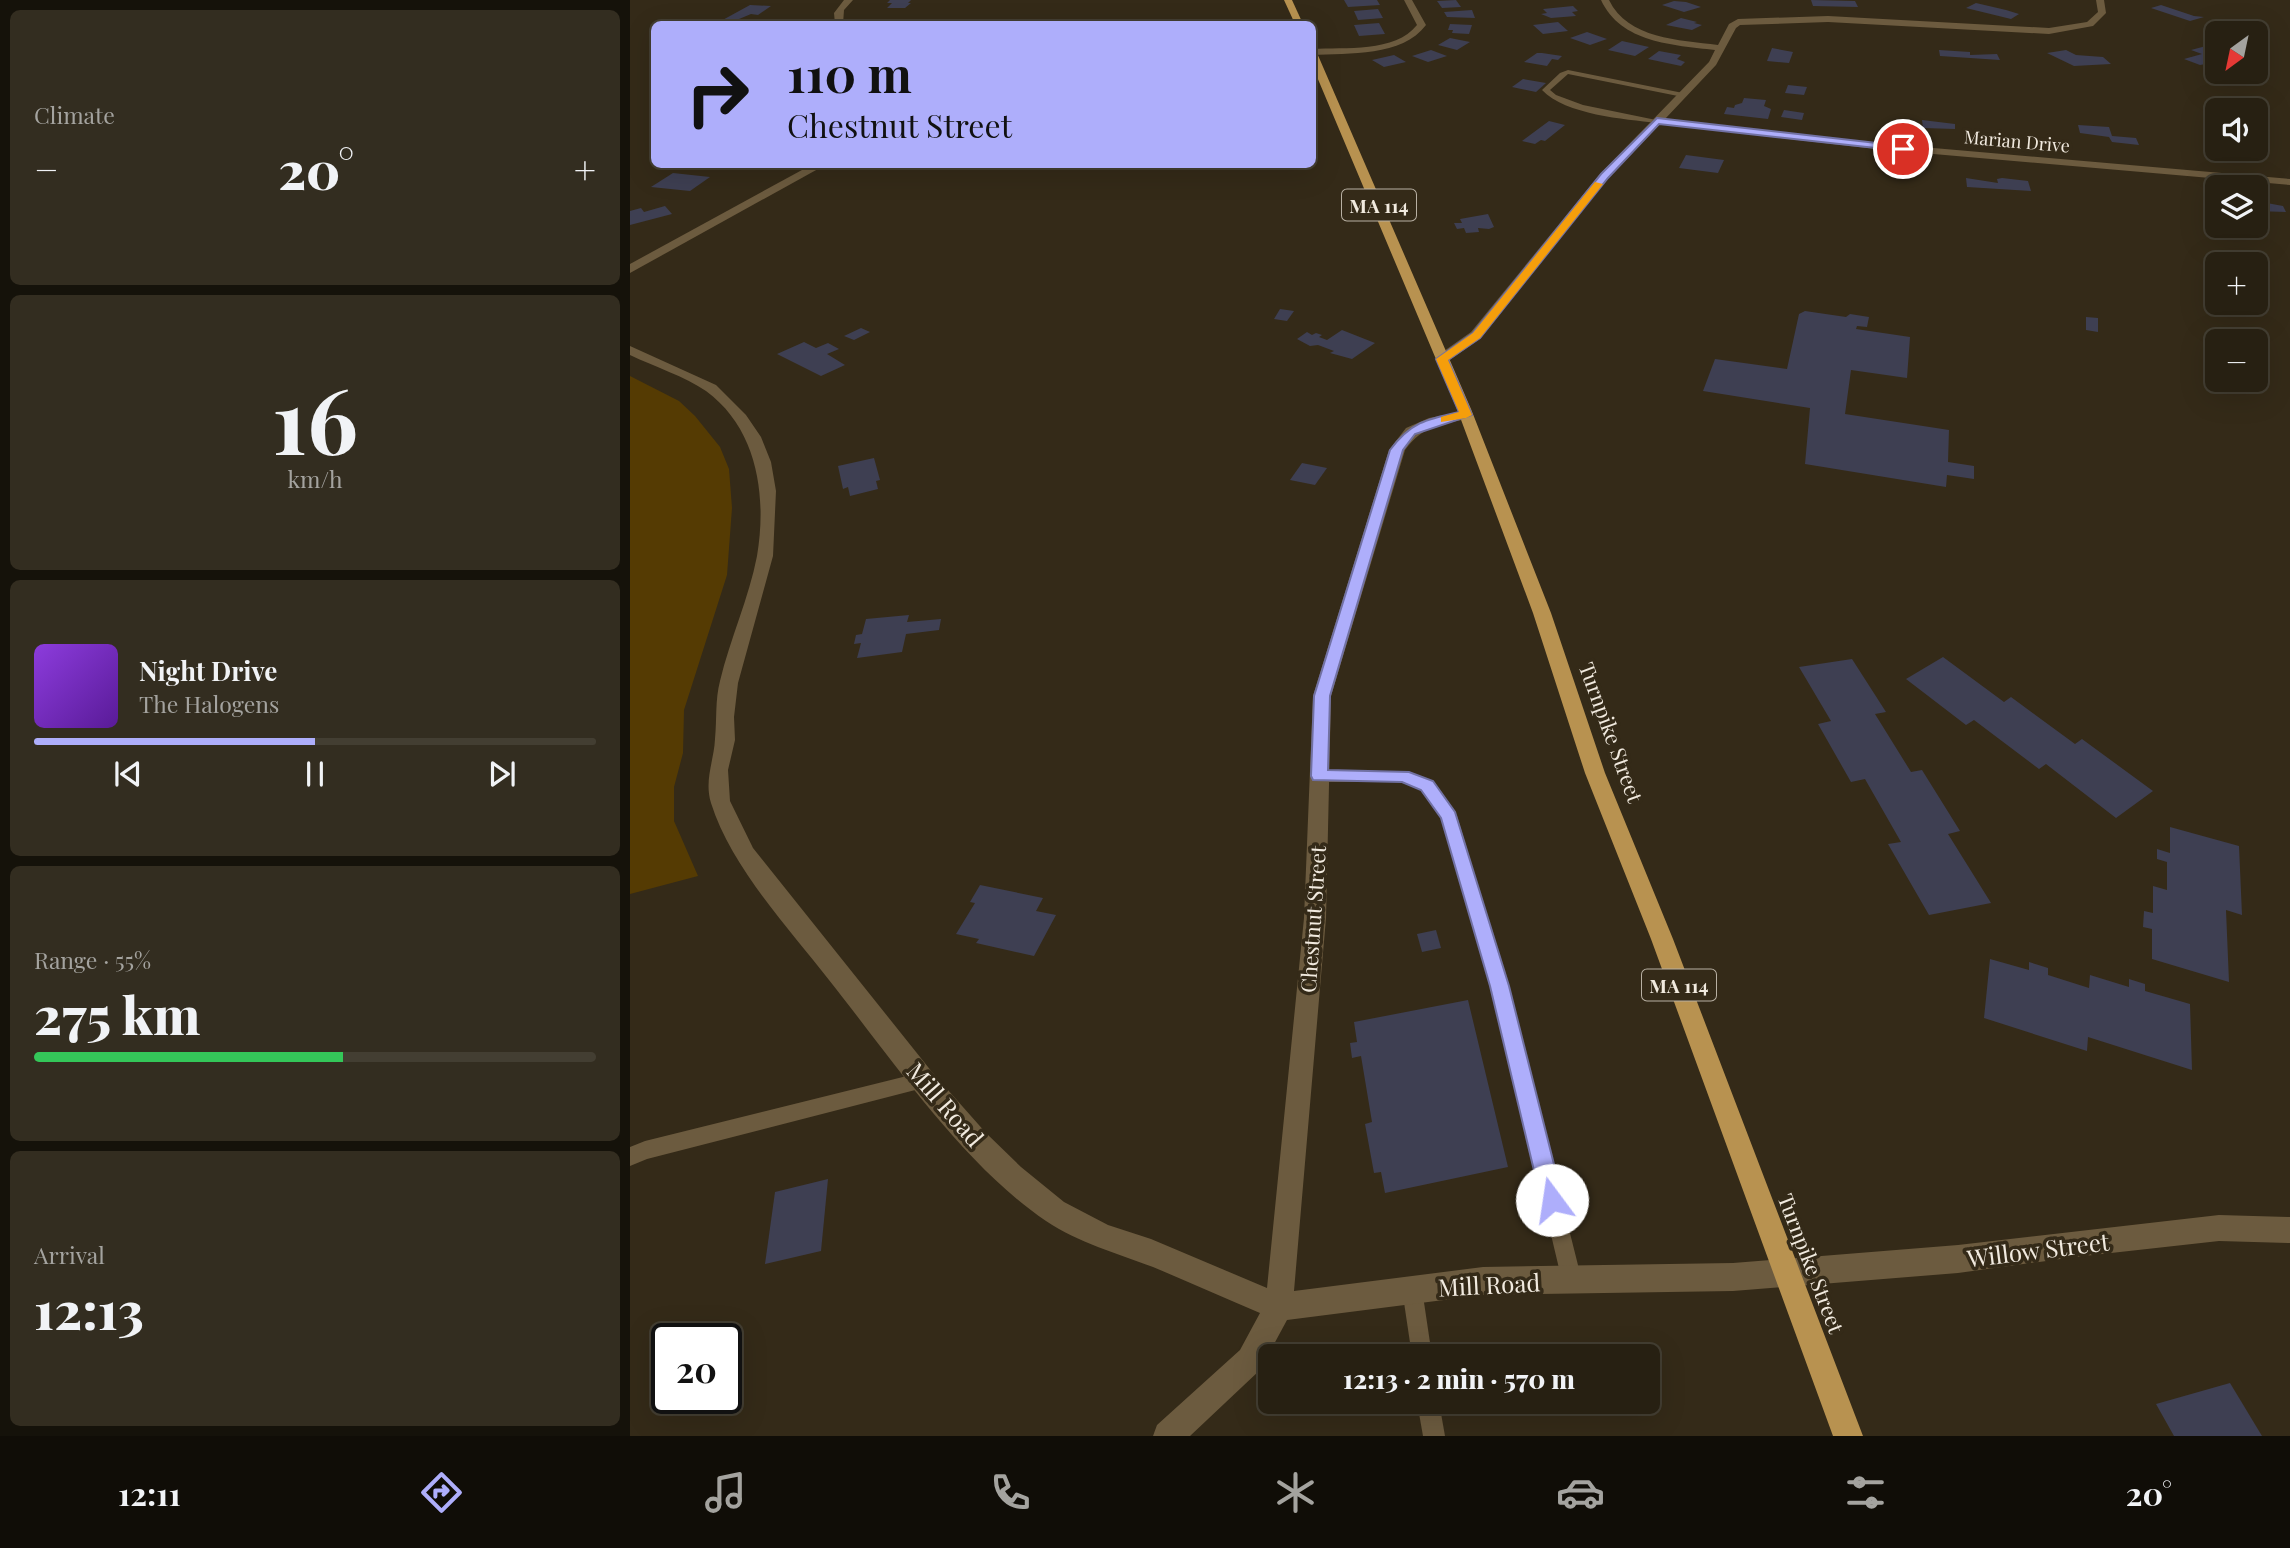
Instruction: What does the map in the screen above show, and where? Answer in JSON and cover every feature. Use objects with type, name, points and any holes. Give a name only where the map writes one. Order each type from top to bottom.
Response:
[{"type":"highway","points":[[1288,0],[1298,21]]},
{"type":"highway","name":"Turnpike Street","points":[[1316,61],[1466,415],[1542,613],[1595,773],[1662,939],[1848,1436]]},
{"type":"street","points":[[838,21],[840,9],[849,0]]},
{"type":"street","points":[[1316,52],[1376,47],[1415,35],[1422,25],[1408,0]]},
{"type":"street","points":[[1605,0],[1615,19],[1631,29],[1675,41],[1721,48]]},
{"type":"street","points":[[1441,359],[1476,335],[1604,176],[1713,63],[1732,26],[1738,22],[1828,19],[2049,31],[2090,24],[2102,13],[2100,0]]},
{"type":"street","name":"Marian Drive","points":[[1657,121],[1877,146],[2290,182]]},
{"type":"street","points":[[630,269],[815,168]]},
{"type":"street","name":"Mill Road","points":[[630,350],[711,388],[741,418],[763,461],[768,491],[765,556],[729,682],[724,717],[725,740],[718,770],[720,801],[745,853],[768,886],[923,1080],[977,1142],[1012,1176],[1055,1211],[1102,1237],[1151,1253],[1279,1307],[1483,1281],[1732,1277],[1786,1272]]},
{"type":"street","name":"Chestnut Street","points":[[1168,1436],[1250,1360],[1279,1307],[1315,918],[1322,696],[1397,450],[1411,431],[1434,421],[1466,415]]},
{"type":"street","name":"Willow Street","points":[[1786,1272],[1958,1259],[2219,1228],[2290,1230]]},
{"type":"lane","points":[[1657,121],[1564,102],[1546,90],[1562,74],[1568,72],[1683,95]]},
{"type":"lane","points":[[1319,776],[1403,776],[1427,785],[1449,816],[1500,986],[1572,1281]]},
{"type":"lane","points":[[630,1157],[645,1150],[767,1122],[923,1080]]},
{"type":"lane","points":[[1412,1289],[1420,1344]]},
{"type":"lane","points":[[1430,1414],[1434,1436]]},
{"type":"shaded area","points":[[630,376],[679,401],[720,447],[729,469],[732,508],[727,575],[684,710],[683,753],[674,787],[674,821],[698,876],[630,894]]},
{"type":"building","points":[[890,0],[911,0],[908,3],[911,3],[905,8],[887,8],[892,3],[887,3]]},
{"type":"building","points":[[1344,0],[1377,0],[1380,5],[1348,7]]},
{"type":"building","points":[[1456,0],[1461,7],[1442,8],[1437,1]]},
{"type":"building","points":[[1811,0],[1855,1],[1858,7],[1813,6]]},
{"type":"building","points":[[1674,1],[1701,7],[1684,12],[1662,5]]},
{"type":"building","points":[[1976,3],[2019,14],[2011,19],[1966,8]]},
{"type":"building","points":[[750,5],[771,6],[758,15],[751,14],[734,21],[721,21]]},
{"type":"building","points":[[2161,5],[2204,17],[2190,21],[2151,8]]},
{"type":"building","points":[[1573,6],[1578,11],[1572,12],[1576,16],[1551,18],[1541,14],[1547,13],[1543,9]]},
{"type":"building","points":[[1378,9],[1383,18],[1358,20],[1354,11]]},
{"type":"building","points":[[1472,10],[1475,18],[1447,17],[1444,12]]},
{"type":"building","points":[[1681,18],[1702,25],[1692,30],[1666,25]]},
{"type":"building","points":[[1558,22],[1568,31],[1543,34],[1533,25]]},
{"type":"building","points":[[1379,23],[1385,34],[1359,36],[1354,25]]},
{"type":"building","points":[[1450,24],[1472,25],[1469,34],[1452,33],[1453,30],[1448,30]]},
{"type":"building","points":[[1587,32],[1607,39],[1590,45],[1570,38]]},
{"type":"building","points":[[1450,38],[1470,42],[1457,50],[1438,45]]},
{"type":"building","points":[[1622,41],[1649,47],[1635,56],[1608,50]]},
{"type":"building","points":[[2205,46],[2205,64],[2184,59],[2202,54],[2191,50]]},
{"type":"building","points":[[1772,48],[1793,52],[1789,63],[1767,61]]},
{"type":"building","points":[[1431,50],[1447,56],[1428,62],[1412,56]]},
{"type":"building","points":[[1939,50],[1970,52],[1970,55],[1997,54],[2000,60],[1940,56]]},
{"type":"building","points":[[2066,50],[2076,55],[2103,57],[2111,64],[2074,66],[2047,53]]},
{"type":"building","points":[[1659,51],[1681,55],[1677,59],[1685,62],[1681,66],[1648,59]]},
{"type":"building","points":[[1537,53],[1562,56],[1558,60],[1552,59],[1547,66],[1524,62]]},
{"type":"building","points":[[1394,55],[1406,62],[1384,67],[1372,60]]},
{"type":"building","points":[[1523,79],[1546,83],[1536,92],[1512,87]]},
{"type":"building","points":[[1788,85],[1807,87],[1804,95],[1785,93]]},
{"type":"building","points":[[1744,98],[1766,100],[1764,106],[1771,109],[1768,119],[1724,114],[1727,107],[1734,108],[1742,103]]},
{"type":"building","points":[[1784,110],[1804,113],[1802,120],[1781,117]]},
{"type":"building","points":[[1922,120],[1955,124],[1955,129],[1923,128]]},
{"type":"building","points":[[1549,121],[1565,125],[1545,141],[1541,140],[1535,144],[1522,141]]},
{"type":"building","points":[[2078,125],[2109,127],[2112,136],[2136,138],[2139,145],[2112,142],[2109,137],[2080,133]]},
{"type":"building","points":[[1686,155],[1724,160],[1718,173],[1679,168]]},
{"type":"building","points":[[673,173],[710,177],[690,191],[651,187]]},
{"type":"building","points":[[1966,178],[1998,183],[1997,179],[2002,178],[2028,181],[2031,191],[1967,187]]},
{"type":"building","points":[[2268,203],[2283,206],[2286,212],[2268,211]]},
{"type":"building","points":[[665,206],[672,214],[630,225],[630,211],[641,208],[644,212]]},
{"type":"building","points":[[1488,214],[1494,227],[1478,228],[1479,232],[1466,233],[1464,228],[1457,229],[1454,223],[1462,223],[1460,219]]},
{"type":"building","points":[[1280,309],[1294,311],[1287,321],[1274,319]]},
{"type":"building","points":[[1805,311],[1846,317],[1850,314],[1869,317],[1867,327],[1857,326],[1856,329],[1910,337],[1907,378],[1851,370],[1845,414],[1949,430],[1948,462],[1974,466],[1974,479],[1947,475],[1946,487],[1805,464],[1810,408],[1703,391],[1715,359],[1787,369],[1799,314]]},
{"type":"building","points":[[2086,317],[2098,318],[2098,332],[2086,330]]},
{"type":"building","points":[[861,328],[870,332],[854,340],[844,336]]},
{"type":"building","points":[[1342,330],[1375,343],[1352,359],[1330,353],[1334,351],[1318,345],[1310,346],[1297,339],[1307,332],[1322,335],[1319,337],[1327,340]]},
{"type":"building","points":[[804,342],[816,348],[828,343],[839,349],[827,354],[845,365],[821,376],[777,354]]},
{"type":"building","points":[[874,458],[880,480],[876,481],[878,489],[850,496],[848,487],[843,489],[838,466]]},
{"type":"building","points":[[1302,463],[1327,468],[1315,485],[1290,480]]},
{"type":"building","points":[[909,615],[907,622],[941,619],[939,630],[906,634],[902,652],[857,658],[861,643],[854,644],[856,635],[862,634],[866,619]]},
{"type":"building","points":[[1943,657],[2004,702],[2011,697],[2075,744],[2082,739],[2153,791],[2116,818],[2046,764],[2039,769],[1974,720],[1966,725],[1906,679]]},
{"type":"building","points":[[1852,659],[1886,712],[1875,714],[1911,772],[1922,770],[1960,831],[1948,834],[1991,903],[1929,915],[1888,844],[1901,842],[1865,779],[1851,782],[1818,724],[1831,721],[1799,667]]},
{"type":"building","points":[[2170,827],[2239,846],[2242,915],[2226,910],[2229,982],[2152,959],[2152,929],[2143,927],[2144,911],[2153,913],[2153,886],[2167,890],[2167,862],[2157,859],[2157,849],[2170,853]]},
{"type":"building","points":[[980,885],[1043,898],[1036,911],[1056,915],[1034,956],[976,943],[979,939],[956,934],[975,903],[970,902]]},
{"type":"building","points":[[1436,930],[1441,948],[1422,952],[1417,934]]},
{"type":"building","points":[[1990,959],[2029,970],[2029,962],[2048,968],[2048,975],[2089,988],[2090,975],[2129,987],[2129,979],[2145,984],[2145,991],[2190,1004],[2192,1070],[2088,1037],[2087,1051],[1984,1018]]},
{"type":"building","points":[[1468,1000],[1508,1167],[1385,1193],[1381,1172],[1374,1173],[1365,1124],[1372,1122],[1361,1056],[1352,1058],[1350,1043],[1357,1042],[1354,1022]]},
{"type":"building","points":[[828,1179],[821,1251],[765,1264],[775,1192]]},
{"type":"building","points":[[2230,1383],[2262,1436],[2174,1436],[2156,1404]]},
{"type":"slow traffic","points":[[1445,419],[1466,415],[1441,359],[1464,346],[1476,335],[1598,184]]},
{"type":"route","points":[[1552,1200],[1500,986],[1449,816],[1427,785],[1403,776],[1319,776],[1322,696],[1387,474],[1397,450],[1411,431],[1434,421],[1466,415],[1441,359],[1464,346],[1476,335],[1604,176],[1657,121],[1903,149]]}]
